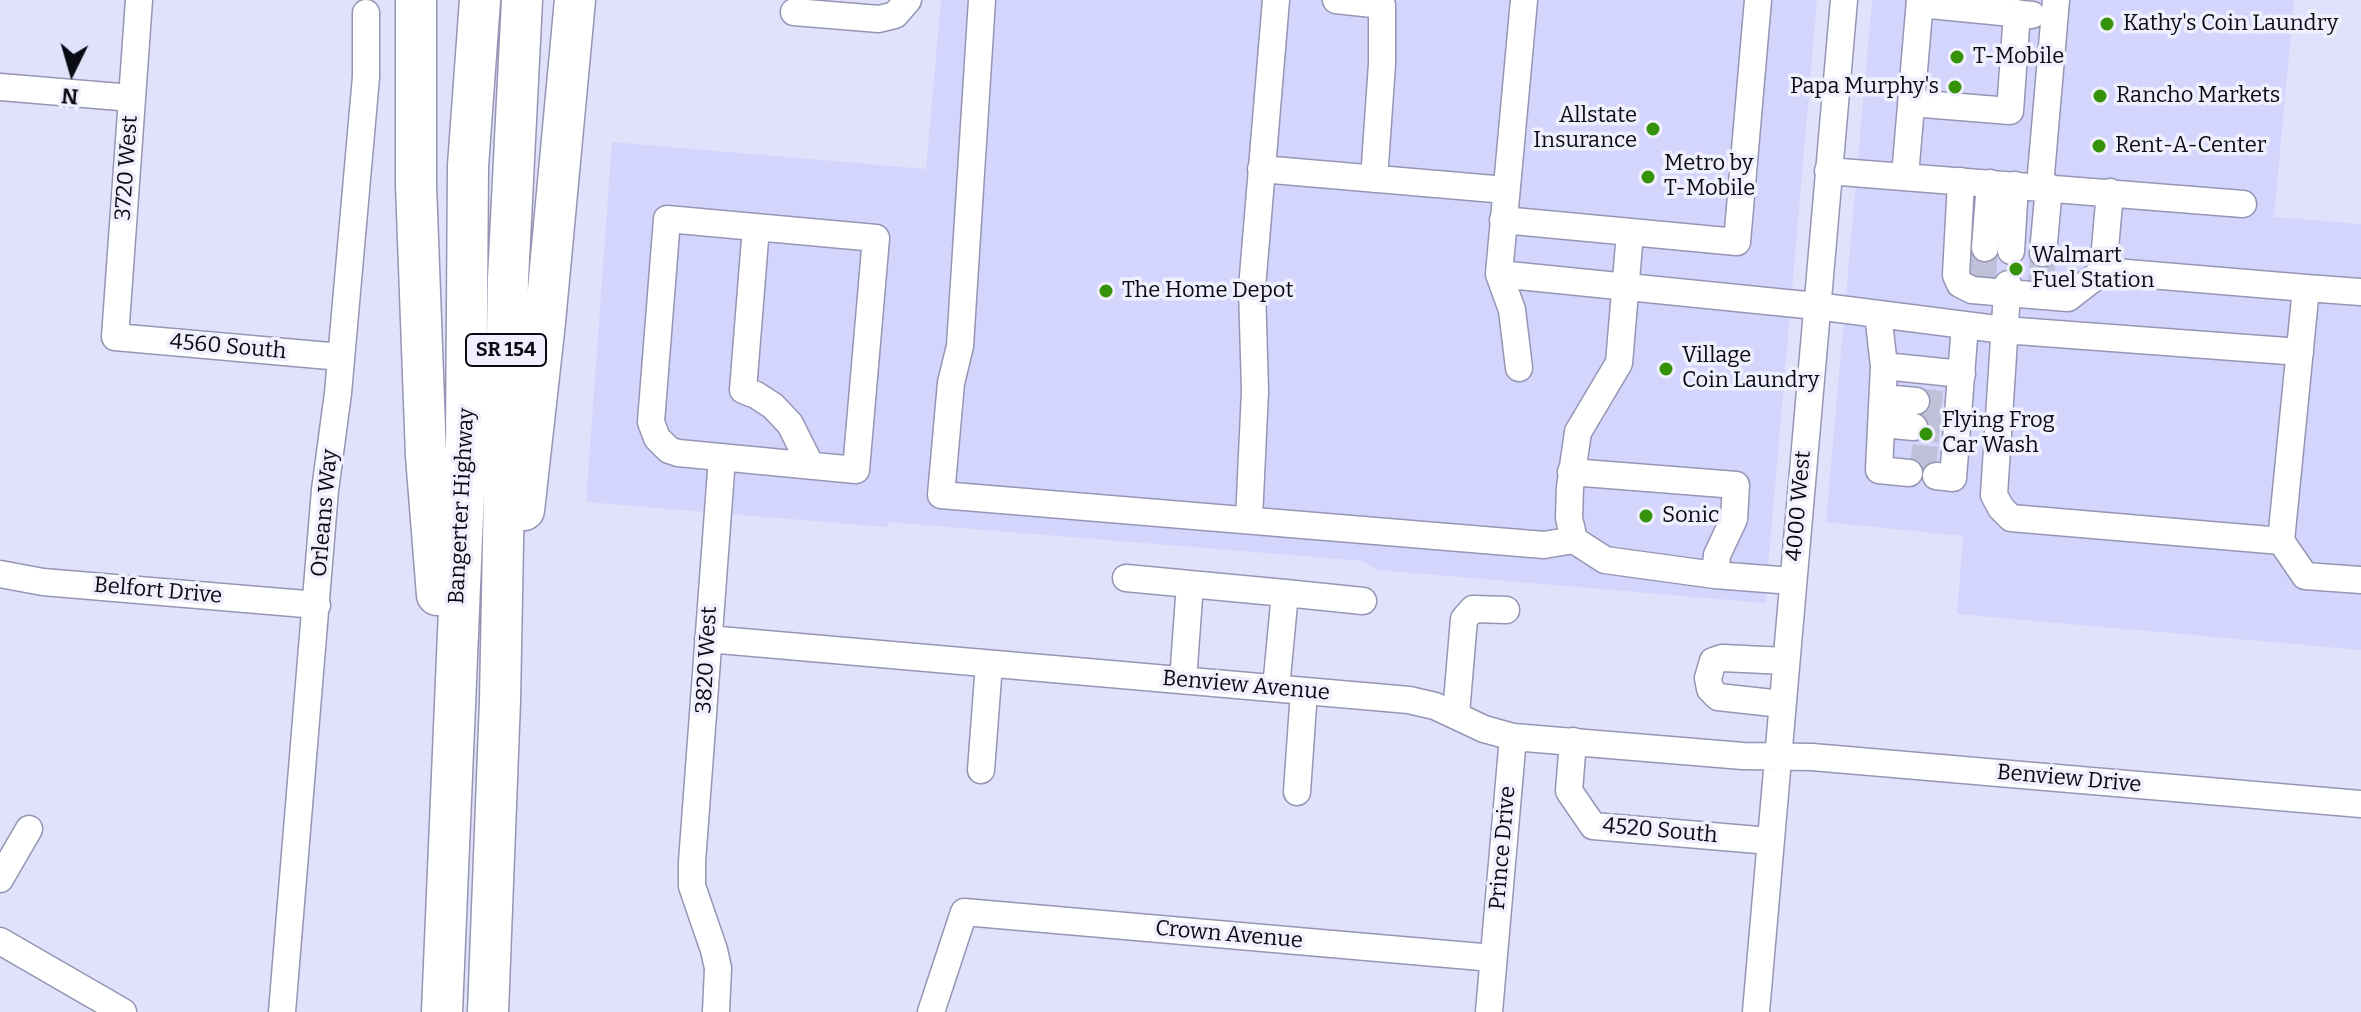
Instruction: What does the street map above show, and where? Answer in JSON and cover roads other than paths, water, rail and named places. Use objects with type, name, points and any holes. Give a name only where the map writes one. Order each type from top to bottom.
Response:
[{"type":"highway","points":[[416,0],[416,185],[426,456],[436,590],[453,723]]},
{"type":"highway","name":"Bangerter Highway","points":[[442,1012],[466,444],[468,166],[480,0]]},
{"type":"highway","name":"Bangerter Highway","points":[[488,1012],[500,701],[507,311],[522,0]]},
{"type":"highway","points":[[500,701],[533,433],[575,0]]},
{"type":"street","name":"3720 West","points":[[115,337],[139,0]]},
{"type":"street","points":[[794,12],[879,19],[895,15],[908,0]]},
{"type":"street","points":[[982,0],[960,346],[951,383],[941,495],[1544,545],[1574,540],[1605,560],[1715,575],[1792,581]]},
{"type":"street","points":[[1249,519],[1255,391],[1252,288],[1276,0]]},
{"type":"street","points":[[1336,0],[1382,5],[1374,179]]},
{"type":"street","points":[[1519,368],[1512,310],[1499,274],[1524,0]]},
{"type":"street","points":[[1503,220],[1737,242],[1758,0]]},
{"type":"street","name":"4000 West","points":[[1756,1012],[1844,0]]},
{"type":"street","points":[[1905,176],[1920,2],[2017,13],[2055,9],[2023,185],[1998,250]]},
{"type":"street","name":"Orleans Way","points":[[282,1012],[325,490],[341,357],[366,77],[366,13]]},
{"type":"street","points":[[1911,103],[2010,111],[2017,13]]},
{"type":"street","points":[[0,87],[132,98]]},
{"type":"street","points":[[1261,169],[1506,190]]},
{"type":"street","points":[[1828,171],[2243,204]]},
{"type":"street","points":[[1961,181],[1956,275],[1960,284],[1972,290],[1995,287],[2068,298],[2103,271],[2361,292]]},
{"type":"street","points":[[2023,185],[2043,253]]},
{"type":"street","points":[[2103,271],[2110,192]]},
{"type":"street","points":[[667,219],[876,238],[856,470],[722,458],[669,450],[657,438],[651,422],[667,219]]},
{"type":"street","points":[[756,227],[743,390],[773,406],[790,424],[811,466]]},
{"type":"street","points":[[1574,540],[1569,518],[1571,472],[1578,432],[1619,363],[1630,233]]},
{"type":"street","points":[[1499,274],[1816,306],[2004,330],[2300,352]]},
{"type":"street","points":[[1995,287],[2004,330],[1994,495],[2011,518],[2281,541]]},
{"type":"street","points":[[2306,288],[2281,541],[2305,576],[2361,580]]},
{"type":"street","points":[[1878,314],[1884,366],[1882,424]]},
{"type":"street","points":[[1936,436],[1962,374],[1965,325]]},
{"type":"street","name":"4560 South","points":[[115,337],[341,357]]},
{"type":"street","points":[[1884,366],[1962,374]]},
{"type":"street","points":[[1882,424],[1936,436],[1996,460]]},
{"type":"street","points":[[1882,424],[1936,436]]},
{"type":"street","name":"3820 West","points":[[716,1012],[718,968],[692,886],[692,862],[722,458]]},
{"type":"street","points":[[1571,472],[1736,485],[1734,519],[1717,555],[1715,575]]},
{"type":"street","name":"Belfort Drive","points":[[0,574],[43,582],[317,605]]},
{"type":"street","points":[[1126,578],[1363,601]]},
{"type":"street","points":[[1183,680],[1190,584]]},
{"type":"street","points":[[1276,688],[1285,593]]},
{"type":"street","points":[[1456,714],[1464,619],[1473,609],[1506,610]]},
{"type":"street","name":"Benview Avenue","points":[[708,639],[1409,700],[1456,714],[1484,729],[1513,737],[1777,756]]},
{"type":"street","points":[[1782,704],[1718,697],[1710,689],[1708,678],[1713,661],[1722,658],[1786,661]]},
{"type":"street","points":[[981,770],[989,664]]},
{"type":"street","points":[[1297,792],[1304,691]]},
{"type":"street","name":"Prince Drive","points":[[1489,1012],[1513,737]]},
{"type":"street","name":"4520 South","points":[[1573,741],[1569,791],[1593,826],[1770,841]]},
{"type":"street","name":"Benview Drive","points":[[1777,756],[2361,804]]},
{"type":"street","points":[[0,879],[29,829]]},
{"type":"street","name":"Crown Avenue","points":[[931,1012],[964,912],[1493,958]]},
{"type":"street","points":[[0,941],[123,1012]]},
{"type":"tunnel","points":[[1983,280],[1985,248]]},
{"type":"tunnel","points":[[2041,287],[2043,253]]},
{"type":"tunnel","points":[[1916,401],[1943,404]]},
{"type":"tunnel","points":[[1914,427],[1940,430]]},
{"type":"tunnel","points":[[1911,457],[1937,460]]},
{"type":"place","name":"Kathy's Coin Laundry","points":[[2107,24]]},
{"type":"place","name":"T-Mobile","points":[[1957,57]]},
{"type":"place","name":"Papa Murphy's","points":[[1955,87]]},
{"type":"place","name":"Rancho Markets","points":[[2100,96]]},
{"type":"place","name":"Allstate Insurance","points":[[1653,129]]},
{"type":"place","name":"Rent-A-Center","points":[[2099,146]]},
{"type":"place","name":"Metro by T-Mobile","points":[[1648,177]]},
{"type":"place","name":"Walmart Fuel Station","points":[[2016,269]]},
{"type":"place","name":"The Home Depot","points":[[1106,291]]},
{"type":"place","name":"Village Coin Laundry","points":[[1666,369]]},
{"type":"place","name":"Flying Frog Car Wash","points":[[1926,434]]},
{"type":"place","name":"Sonic","points":[[1646,516]]}]
